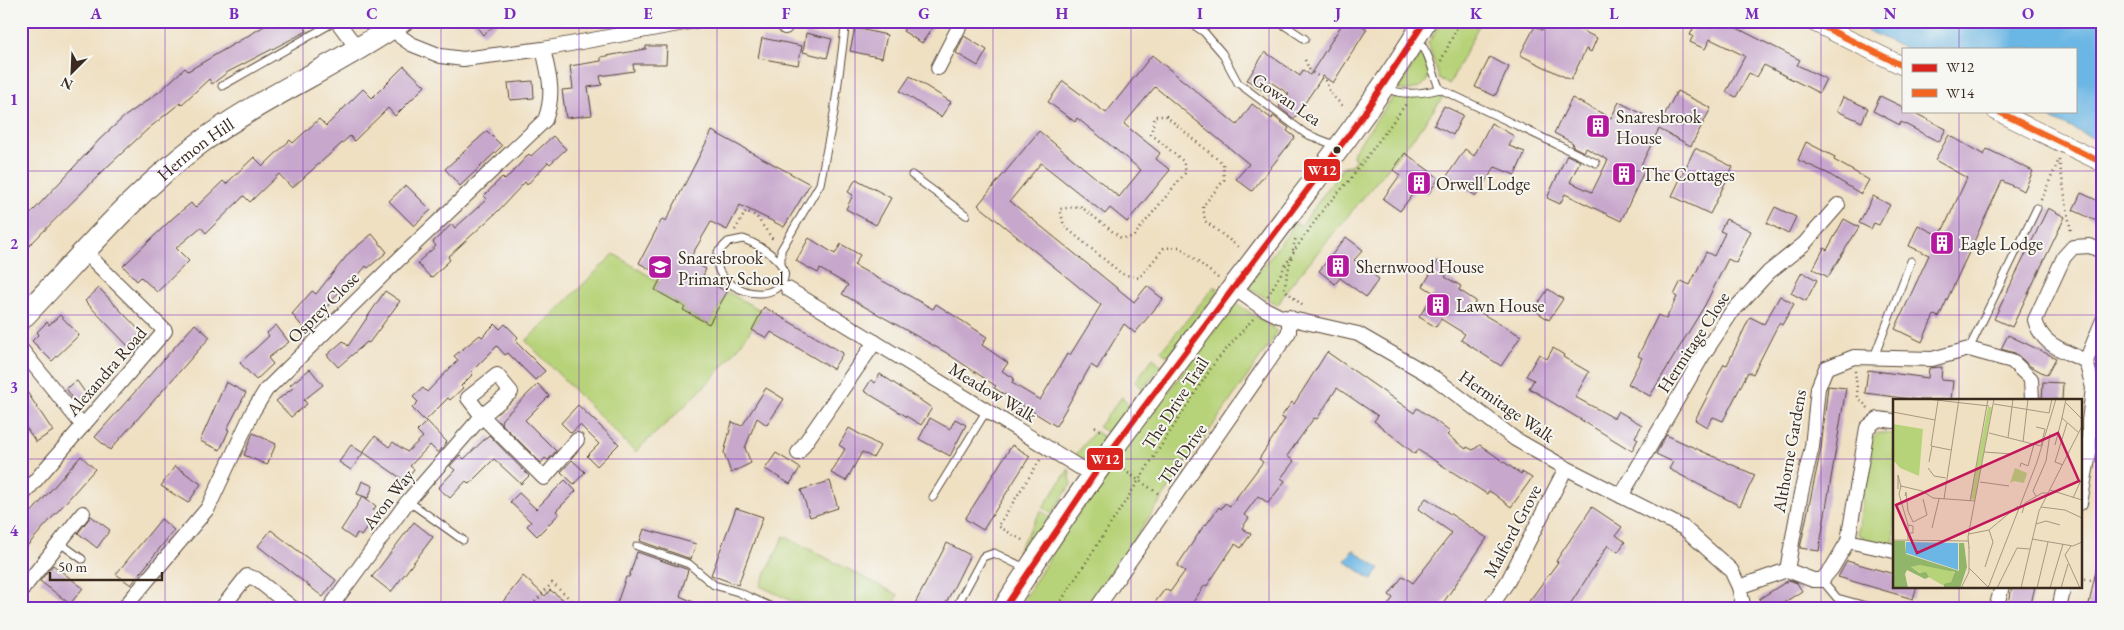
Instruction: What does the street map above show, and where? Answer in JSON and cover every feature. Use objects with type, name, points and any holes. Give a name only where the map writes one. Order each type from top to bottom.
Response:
[{"type":"main road","name":"Hermon Hill","points":[[21,319],[155,181],[199,144],[240,115],[398,24]]},
{"type":"main road","points":[[1004,609],[1092,475],[1226,283],[1340,147],[1384,86],[1419,30]]},
{"type":"street","points":[[337,21],[357,48]]},
{"type":"street","points":[[398,24],[401,37],[411,44],[441,56],[463,59],[543,49],[674,22],[692,23],[695,21]]},
{"type":"street","points":[[938,68],[962,21]]},
{"type":"street","points":[[1811,21],[1902,66]]},
{"type":"street","name":"Osprey Close","points":[[123,609],[208,508],[253,411],[266,390],[396,262],[545,120],[551,104],[550,82],[543,49]]},
{"type":"street","points":[[1998,112],[2103,163]]},
{"type":"street","name":"Hermitage Close","points":[[1621,496],[1703,355],[1731,312],[1769,272],[1804,244],[1838,205]]},
{"type":"street","points":[[2086,361],[2046,341],[2038,332],[2035,320],[2064,257],[2074,246],[2090,246],[2103,252]]},
{"type":"street","name":"Alexandra Road","points":[[21,497],[165,331],[85,252]]},
{"type":"street","name":"Hermitage Walk","points":[[1226,283],[1261,308],[1279,316],[1358,334],[1436,378],[1515,439],[1566,468],[1684,528],[1731,570],[1740,587],[1744,609]]},
{"type":"street","name":"Meadow Walk","points":[[785,286],[1092,475]]},
{"type":"street","name":"The Drive","points":[[1096,609],[1289,332],[1289,317]]},
{"type":"street","points":[[2082,492],[2089,453],[2089,421],[2093,388],[2086,361],[2103,320]]},
{"type":"street","points":[[798,453],[874,342]]},
{"type":"street","points":[[21,349],[83,426]]},
{"type":"street","points":[[1969,349],[2012,361],[2031,379],[2032,399]]},
{"type":"street","name":"Althorne Gardens","points":[[1787,570],[1801,493],[1812,447],[1818,388],[1826,368],[1854,357],[1932,359],[1969,349]]},
{"type":"street","name":"Avon Way","points":[[329,609],[408,501],[482,416],[544,478],[577,440]]},
{"type":"street","points":[[1740,587],[1787,570],[1813,580],[1822,580],[1832,568],[1848,541],[1867,428],[1878,419],[1893,421]]},
{"type":"street","name":"Malford Grove","points":[[1489,609],[1508,581],[1566,468]]},
{"type":"street","points":[[21,591],[82,514]]},
{"type":"street","points":[[1848,541],[1893,551]]},
{"type":"street","points":[[221,609],[247,576],[256,579],[294,609]]},
{"type":"street","points":[[1996,609],[2001,588]]},
{"type":"street","points":[[2059,609],[2064,588]]},
{"type":"lane","points":[[222,86],[337,21]]},
{"type":"lane","points":[[781,263],[756,243],[743,239],[728,242],[718,252],[717,261],[719,270],[730,284],[745,291],[764,292],[785,286],[780,250],[820,184],[834,113],[846,21]]},
{"type":"lane","name":"Gowan Lea","points":[[1188,21],[1204,32],[1222,53],[1238,83],[1306,134],[1340,147]]},
{"type":"lane","points":[[1278,21],[1305,39]]},
{"type":"lane","points":[[1419,30],[1433,75],[1440,89]]},
{"type":"lane","points":[[1384,86],[1392,92],[1418,92],[1440,89],[1596,163]]},
{"type":"lane","points":[[912,175],[966,215]]},
{"type":"lane","points":[[1969,349],[2037,208]]},
{"type":"lane","points":[[1874,358],[1910,261]]},
{"type":"lane","points":[[933,497],[987,410]]},
{"type":"lane","points":[[408,501],[462,540]]},
{"type":"lane","points":[[60,543],[82,559]]},
{"type":"lane","points":[[637,546],[690,564],[714,585],[738,592],[776,609]]},
{"type":"lane","points":[[955,609],[983,557],[994,553],[1028,570]]},
{"type":"lane","points":[[1822,580],[1837,598],[1877,609]]},
{"type":"path","points":[[1433,75],[1460,21]]},
{"type":"path","points":[[1305,60],[1310,71],[1326,81],[1330,93],[1348,111]]},
{"type":"path","points":[[1267,299],[1292,254],[1325,207],[1349,180],[1399,112],[1418,92]]},
{"type":"path","points":[[1226,283],[1180,247],[1164,248],[1139,278],[1122,274],[1064,226],[1060,209],[1080,206],[1120,238],[1134,238],[1186,172],[1183,161],[1151,134],[1155,116],[1166,116],[1223,164],[1224,180],[1203,206],[1205,221],[1242,250]]},
{"type":"path","points":[[2037,208],[2061,156]]},
{"type":"path","points":[[2059,160],[2074,246]]},
{"type":"path","points":[[728,242],[746,211],[756,216],[780,250]]},
{"type":"path","points":[[1298,230],[1284,289],[1329,328]]},
{"type":"path","name":"The Drive Trail","points":[[1056,609],[1215,362],[1256,316]]},
{"type":"path","points":[[1854,357],[1858,397],[1878,419]]},
{"type":"path","points":[[1022,540],[998,526],[1044,453]]},
{"type":"path","points":[[1123,465],[1126,471],[1171,502]]},
{"type":"path","points":[[2082,578],[2103,582]]},
{"type":"path","points":[[535,602],[552,583],[581,609]]},
{"type":"green space","points":[[1442,21],[1481,21],[1449,85],[1439,78],[1428,43]]},
{"type":"green space","points":[[1421,53],[1428,70],[1426,82],[1416,89],[1398,90]]},
{"type":"green space","points":[[1393,97],[1443,97],[1417,133],[1288,288],[1278,305],[1250,289],[1251,282],[1296,223],[1301,226],[1344,166],[1351,165],[1356,159],[1353,157],[1354,151]]},
{"type":"green space","points":[[614,254],[659,282],[655,290],[685,307],[683,311],[709,324],[727,292],[762,311],[749,332],[720,370],[635,452],[526,341]]},
{"type":"green space","points":[[1214,287],[1217,287],[1218,291],[1170,355],[1165,355],[1161,351]]},
{"type":"green space","points":[[1236,303],[1274,329],[1276,331],[1274,338],[1085,609],[1018,609],[1068,528],[1127,446]]},
{"type":"green space","points":[[1153,358],[1161,365],[1143,389],[1135,382]]},
{"type":"green space","points":[[1122,397],[1131,406],[1110,434],[1098,427]]},
{"type":"green space","points":[[1095,431],[1106,439],[1099,448],[1089,457],[1074,457]]},
{"type":"green space","points":[[1878,433],[1893,434],[1893,547],[1868,541],[1858,534],[1870,442]]},
{"type":"green space","points":[[1069,469],[1071,484],[1052,514],[1043,507]]},
{"type":"green space","points":[[1041,511],[1050,517],[1027,552],[1020,554],[1017,551]]},
{"type":"green space","points":[[784,536],[898,595],[892,609],[808,609],[760,586]]},
{"type":"water","points":[[1848,21],[2103,21],[2103,143],[2038,112],[2076,112],[2076,48],[1904,48]]},
{"type":"water","points":[[1353,550],[1380,569],[1372,580],[1345,561]]},
{"type":"building","points":[[273,21],[301,21],[307,31],[228,72],[212,84],[209,79],[181,105],[180,103],[148,129],[108,166],[21,254],[21,224],[100,139],[124,117],[159,92],[185,68],[188,71]]},
{"type":"building","points":[[472,21],[500,21],[483,35]]},
{"type":"building","points":[[909,21],[937,21],[922,43],[903,31]]},
{"type":"building","points":[[1344,21],[1355,21],[1367,29],[1333,83],[1323,76],[1294,119],[1279,107],[1289,94],[1269,81],[1262,90],[1247,80],[1265,52],[1300,76],[1303,70],[1310,75]]},
{"type":"building","points":[[1546,21],[1570,21],[1569,24],[1597,38],[1591,52],[1586,49],[1571,80],[1520,55],[1535,26],[1542,30]]},
{"type":"building","points":[[1697,21],[1723,21],[1800,60],[1797,65],[1826,79],[1819,93],[1764,65],[1757,77],[1749,73],[1736,97],[1726,92],[1745,56],[1710,39],[1705,49],[1690,42],[1693,36],[1690,35]]},
{"type":"building","points":[[855,28],[887,35],[882,58],[850,51]]},
{"type":"building","points":[[806,33],[832,39],[827,58],[803,52]]},
{"type":"building","points":[[964,36],[987,50],[978,66],[956,53]]},
{"type":"building","points":[[762,38],[802,46],[798,65],[758,58]]},
{"type":"building","points":[[646,46],[667,46],[666,64],[633,64],[634,71],[600,76],[602,85],[588,87],[592,115],[566,118],[562,90],[573,89],[570,66],[601,61],[601,57],[646,49]]},
{"type":"building","points":[[1152,55],[1237,125],[1252,104],[1272,119],[1273,116],[1289,128],[1287,131],[1295,137],[1252,191],[1236,179],[1249,164],[1155,87],[1124,124],[1160,153],[1156,159],[1170,170],[1127,222],[1110,208],[1105,214],[1041,163],[1010,201],[1134,302],[1147,286],[1163,299],[1135,333],[1124,324],[1097,369],[1091,365],[1056,426],[994,388],[996,386],[945,352],[842,294],[848,285],[820,269],[818,273],[796,261],[809,238],[835,254],[841,244],[860,255],[854,265],[933,309],[936,304],[987,337],[982,345],[1008,363],[1002,371],[1014,378],[1012,383],[1040,400],[1067,354],[1070,355],[1101,305],[978,205],[1039,131],[1119,197],[1141,170],[1077,118],[1075,122],[1048,102],[1063,81],[1106,113]]},
{"type":"building","points":[[1490,57],[1509,67],[1495,96],[1475,87]]},
{"type":"building","points":[[404,66],[425,86],[395,116],[388,108],[354,141],[350,136],[292,188],[279,174],[250,202],[244,196],[206,233],[201,227],[176,248],[189,261],[157,292],[141,277],[137,281],[123,266],[174,217],[191,203],[195,208],[223,181],[226,184],[254,157],[263,166],[290,140],[293,143],[319,119],[326,126],[363,89],[372,98]]},
{"type":"building","points":[[910,76],[951,102],[941,117],[900,91]]},
{"type":"building","points":[[533,81],[534,98],[510,100],[508,83]]},
{"type":"building","points":[[1677,91],[1711,108],[1691,146],[1659,129],[1641,165],[1646,167],[1621,221],[1565,194],[1560,204],[1547,198],[1567,155],[1580,161],[1570,182],[1592,192],[1608,160],[1586,148],[1584,152],[1572,146],[1573,143],[1554,133],[1572,98],[1611,118],[1619,102],[1660,123]]},
{"type":"building","points":[[1880,96],[1902,107],[1902,112],[1913,112],[1946,129],[1939,142],[1901,122],[1900,125],[1873,111]]},
{"type":"building","points":[[1843,97],[1868,108],[1862,122],[1837,111]]},
{"type":"building","points":[[1444,106],[1463,115],[1453,135],[1434,125]]},
{"type":"building","points":[[1491,123],[1514,136],[1509,146],[1525,152],[1515,175],[1495,167],[1476,196],[1447,176],[1465,149],[1474,156]]},
{"type":"building","points":[[487,131],[502,146],[460,186],[445,169]]},
{"type":"building","points":[[712,131],[810,184],[784,227],[740,205],[727,230],[711,222],[689,260],[706,269],[702,278],[727,292],[709,324],[683,310],[685,307],[655,290],[662,276],[639,263],[662,219],[666,221]]},
{"type":"building","name":"Eagle Lodge","points":[[1949,135],[1984,155],[1987,149],[2033,171],[2024,191],[2002,181],[1939,317],[1934,315],[1922,342],[1895,329],[1929,255],[1909,246],[1918,225],[1940,236],[1967,178],[1935,160]]},
{"type":"building","points":[[553,136],[566,149],[550,164],[548,162],[527,185],[525,182],[497,212],[448,257],[450,260],[431,278],[417,263],[436,246],[433,242],[452,224],[455,228],[487,199],[484,196],[502,177],[505,180],[529,154],[531,156]]},
{"type":"building","points":[[1806,142],[1835,157],[1834,160],[1869,180],[1861,194],[1827,173],[1798,160]]},
{"type":"building","points":[[1695,148],[1733,167],[1710,214],[1672,196]]},
{"type":"building","name":"Orwell Lodge","points":[[1405,153],[1439,178],[1428,194],[1418,187],[1400,211],[1383,199],[1400,175],[1393,170]]},
{"type":"building","points":[[856,179],[891,198],[876,225],[846,209],[853,195],[848,192]]},
{"type":"building","points":[[406,185],[431,210],[414,226],[389,201]]},
{"type":"building","points":[[2081,193],[2103,203],[2103,224],[2073,210]]},
{"type":"building","points":[[1873,196],[1890,205],[1879,225],[1874,223],[1871,229],[1859,223]]},
{"type":"building","points":[[1775,207],[1796,217],[1788,234],[1767,223]]},
{"type":"building","points":[[2048,208],[2065,217],[2012,327],[1994,319]]},
{"type":"building","points":[[1726,219],[1751,231],[1736,263],[1728,259],[1705,305],[1650,396],[1628,384],[1642,358],[1638,356],[1658,315],[1666,319],[1677,297],[1674,295],[1681,281],[1690,285],[1706,252],[1714,256],[1725,233],[1720,231]]},
{"type":"building","points":[[1844,219],[1859,227],[1828,277],[1813,269],[1824,248],[1827,250]]},
{"type":"building","points":[[372,234],[387,252],[368,268],[366,266],[342,295],[339,292],[314,323],[305,330],[292,314],[312,291],[316,294],[349,253]]},
{"type":"building","name":"Shernwood House","points":[[1346,237],[1363,250],[1354,260],[1379,279],[1366,297],[1340,278],[1335,284],[1319,271]]},
{"type":"building","points":[[1438,261],[1450,269],[1445,277],[1461,286],[1459,290],[1476,301],[1472,308],[1521,336],[1501,366],[1461,340],[1465,334],[1441,319],[1436,327],[1419,317],[1434,293],[1423,286]]},
{"type":"building","points":[[1802,272],[1817,280],[1806,301],[1791,293]]},
{"type":"building","points":[[99,288],[142,333],[128,346],[85,301]]},
{"type":"building","points":[[1548,289],[1563,299],[1549,320],[1534,310]]},
{"type":"building","points":[[385,291],[400,301],[369,343],[367,342],[338,367],[327,355],[343,341],[348,346]]},
{"type":"building","points":[[1780,296],[1794,304],[1782,325],[1779,323],[1753,374],[1748,372],[1723,421],[1713,417],[1707,427],[1695,420],[1724,364],[1727,365],[1750,317],[1764,324]]},
{"type":"building","points":[[764,307],[843,353],[833,369],[771,332],[767,338],[752,330]]},
{"type":"building","points":[[60,315],[79,335],[52,361],[32,341],[39,334],[37,332],[47,322],[49,325]]},
{"type":"building","points":[[195,324],[210,337],[110,450],[95,437]]},
{"type":"building","points":[[495,324],[500,329],[505,324],[518,337],[515,341],[545,371],[535,380],[508,353],[505,355],[497,346],[471,372],[473,374],[461,386],[463,388],[450,400],[448,398],[425,421],[412,408],[418,402],[413,397],[423,388],[427,392],[458,360],[454,356],[480,335],[482,337]]},
{"type":"building","points":[[276,325],[289,342],[268,358],[273,364],[256,380],[240,363],[269,336],[267,333]]},
{"type":"building","points":[[2008,335],[2056,358],[2047,375],[2030,366],[2015,353],[2001,349]]},
{"type":"building","points":[[1553,348],[1564,355],[1563,357],[1589,372],[1575,397],[1614,418],[1618,411],[1642,425],[1635,437],[1638,439],[1632,451],[1529,388],[1534,380],[1526,376],[1539,354],[1547,359]]},
{"type":"building","points":[[1327,352],[1414,413],[1417,408],[1450,432],[1447,435],[1466,449],[1467,447],[1473,450],[1480,445],[1521,474],[1522,472],[1532,478],[1511,507],[1494,494],[1489,491],[1487,494],[1418,450],[1415,454],[1374,421],[1378,416],[1337,388],[1317,419],[1314,418],[1287,456],[1294,461],[1281,478],[1285,481],[1268,503],[1258,496],[1244,515],[1249,518],[1242,528],[1251,534],[1241,548],[1235,544],[1207,586],[1205,585],[1188,609],[1150,609],[1165,589],[1170,592],[1185,571],[1177,566],[1205,524],[1219,507],[1221,509],[1225,503],[1230,506],[1263,462],[1259,459],[1285,419],[1281,417],[1292,402],[1294,404]]},
{"type":"building","points":[[1942,367],[1941,380],[1953,381],[1951,399],[1910,399],[1865,393],[1868,370],[1928,378],[1929,368]]},
{"type":"building","points":[[310,369],[323,385],[304,400],[307,404],[291,417],[276,401],[293,388],[290,385]]},
{"type":"building","points":[[880,374],[932,408],[921,425],[864,391],[871,380],[875,383]]},
{"type":"building","points":[[77,381],[89,398],[78,406],[66,388]]},
{"type":"building","points":[[226,382],[246,393],[227,429],[229,430],[220,450],[200,441]]},
{"type":"building","points":[[2043,382],[2063,383],[2062,399],[2042,399]]},
{"type":"building","points":[[21,383],[53,431],[36,442],[21,420]]},
{"type":"building","points":[[538,384],[549,396],[525,420],[556,451],[548,460],[545,458],[541,463],[501,423],[502,419]]},
{"type":"building","points":[[1828,386],[1846,388],[1819,551],[1800,548],[1821,449]]},
{"type":"building","points":[[766,388],[784,399],[767,425],[757,418],[745,448],[751,463],[731,473],[724,453],[732,422],[742,426]]},
{"type":"building","points":[[578,405],[619,444],[597,466],[587,456],[599,444],[580,425],[571,433],[561,423]]},
{"type":"building","points":[[930,418],[950,429],[955,419],[966,425],[950,456],[919,439]]},
{"type":"building","points":[[427,421],[447,442],[438,453],[430,445],[410,466],[414,469],[405,481],[363,452],[375,436],[389,447],[393,442],[407,452],[423,437],[417,431]]},
{"type":"building","points":[[849,428],[880,446],[873,458],[862,452],[846,481],[831,473],[845,449],[839,445]]},
{"type":"building","points":[[253,433],[276,444],[267,465],[244,455]]},
{"type":"building","points":[[489,435],[529,476],[521,484],[494,459],[469,484],[466,481],[450,498],[438,488],[455,470],[450,466],[460,455],[464,459]]},
{"type":"building","points":[[1666,435],[1755,475],[1740,506],[1669,469],[1673,462],[1656,454]]},
{"type":"building","points":[[351,445],[363,453],[351,470],[339,462]]},
{"type":"building","points":[[1012,445],[1030,456],[983,530],[965,519]]},
{"type":"building","points":[[776,453],[800,468],[790,484],[765,469]]},
{"type":"building","points":[[81,456],[95,469],[21,553],[21,524]]},
{"type":"building","points":[[572,460],[585,472],[574,484],[561,472]]},
{"type":"building","points":[[175,466],[201,484],[188,503],[161,486]]},
{"type":"building","points":[[565,480],[576,491],[556,511],[559,514],[537,536],[527,526],[531,522],[510,502],[519,493],[536,509]]},
{"type":"building","points":[[362,481],[373,486],[368,498],[357,494]]},
{"type":"building","points":[[830,481],[838,508],[810,517],[801,490]]},
{"type":"building","points":[[363,496],[376,506],[373,511],[377,514],[361,536],[357,533],[354,539],[341,530]]},
{"type":"building","points":[[1426,498],[1487,538],[1439,609],[1385,609],[1393,598],[1389,595],[1403,576],[1413,583],[1452,533],[1418,509]]},
{"type":"building","points":[[1592,507],[1622,527],[1616,535],[1625,542],[1618,552],[1608,545],[1567,609],[1534,609],[1527,604],[1558,562],[1556,561]]},
{"type":"building","points":[[736,508],[763,517],[738,585],[711,575]]},
{"type":"building","points":[[91,516],[110,530],[97,548],[78,533]]},
{"type":"building","points":[[161,519],[174,530],[131,585],[116,574]]},
{"type":"building","points":[[414,522],[433,537],[391,592],[372,577]]},
{"type":"building","points":[[644,529],[696,544],[691,559],[640,541]]},
{"type":"building","points":[[271,530],[336,580],[323,597],[258,546]]},
{"type":"building","points":[[947,543],[970,555],[943,609],[912,609]]},
{"type":"building","points":[[637,552],[688,570],[680,596],[709,609],[638,609],[628,605],[627,609],[624,609],[616,606],[626,577],[629,577]]},
{"type":"building","points":[[1847,561],[1893,574],[1893,588],[1916,588],[1913,599],[1838,577]]},
{"type":"building","points":[[53,565],[83,588],[70,604],[40,581]]},
{"type":"building","points":[[2097,565],[2103,566],[2103,609],[2088,609]]},
{"type":"building","points":[[523,576],[545,596],[550,590],[564,600],[560,609],[508,609],[501,604]]},
{"type":"building","points":[[1789,580],[1797,583],[1802,591],[1774,609],[1766,609],[1759,599]]},
{"type":"building","points":[[2012,588],[2035,588],[2030,609],[2008,609]]},
{"type":"transit line","name":"W12","points":[[1004,609],[1104,460],[1357,124],[1425,21]]},
{"type":"transit line","name":"W14","points":[[1812,21],[1902,66]]},
{"type":"transit line","name":"W14","points":[[1999,112],[2103,163]]},
{"type":"place","name":"Snaresbrook House","points":[[1598,126]]},
{"type":"place","name":"The Cottages","points":[[1624,174]]},
{"type":"place","name":"Orwell Lodge","points":[[1419,183]]},
{"type":"place","name":"Eagle Lodge","points":[[1942,243]]},
{"type":"place","name":"Shernwood House","points":[[1338,266]]},
{"type":"place","name":"Snaresbrook Primary School","points":[[660,267]]},
{"type":"place","name":"Lawn House","points":[[1438,305]]}]
